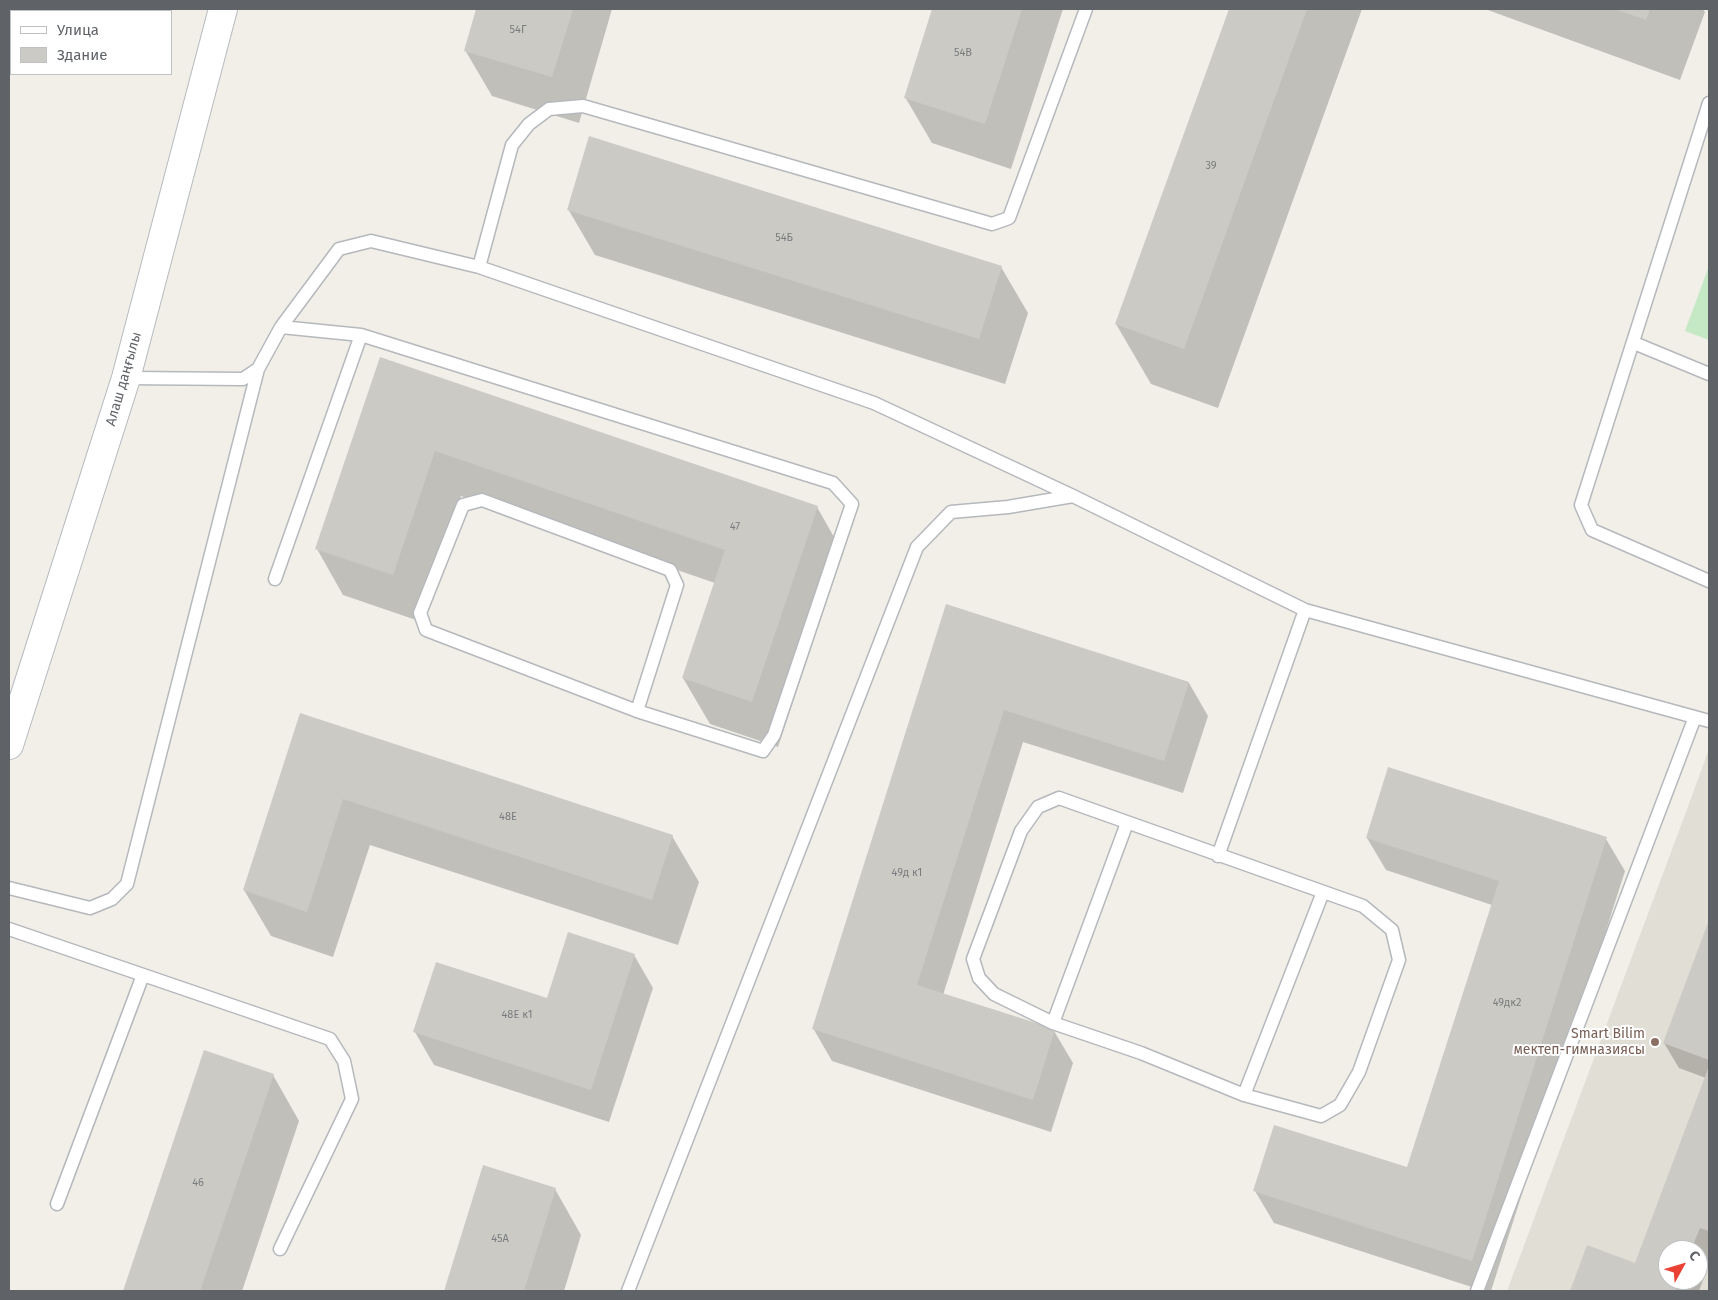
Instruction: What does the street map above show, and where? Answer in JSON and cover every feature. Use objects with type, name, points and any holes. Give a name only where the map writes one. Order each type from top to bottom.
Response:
[{"type":"main road","name":"Алаш даңғылы","points":[[9,745],[126,378],[223,9]]},
{"type":"lane","points":[[479,267],[512,145],[529,124],[550,109],[583,106],[992,224],[1009,218],[1086,9]]},
{"type":"lane","points":[[1709,103],[1581,505],[1592,530],[1709,581]]},
{"type":"lane","points":[[9,888],[90,908],[112,899],[127,884],[258,369],[281,327],[339,249],[371,241],[479,267],[874,403],[1073,496],[1305,610],[1709,721]]},
{"type":"lane","points":[[281,327],[361,335],[833,483],[852,504],[774,735],[762,751],[637,711],[426,630],[420,613],[463,505],[482,500],[670,570],[677,585],[637,711]]},
{"type":"lane","points":[[275,578],[361,335]]},
{"type":"lane","points":[[1634,343],[1709,374]]},
{"type":"lane","points":[[126,378],[243,379],[258,369]]},
{"type":"lane","points":[[628,1291],[917,547],[951,512],[1008,507],[1073,496]]},
{"type":"lane","points":[[1218,856],[1305,610]]},
{"type":"lane","points":[[1477,1291],[1695,717]]},
{"type":"lane","points":[[1059,798],[1218,856],[1363,906],[1392,930],[1399,960],[1359,1072],[1340,1105],[1321,1116],[1244,1095],[1141,1053],[1053,1023],[994,994],[980,978],[973,959],[1021,831],[1038,807],[1059,798]]},
{"type":"lane","points":[[1053,1023],[1127,823]]},
{"type":"lane","points":[[1244,1095],[1322,892]]},
{"type":"lane","points":[[9,929],[330,1039],[344,1060],[352,1099],[280,1249]]},
{"type":"lane","points":[[57,1204],[143,975]]},
{"type":"shaded area","name":"Smart Bilim мектеп-гимназиясы","points":[[1709,749],[1709,1291],[1507,1291],[1683,820]]},
{"type":"green space","points":[[1709,266],[1709,340],[1685,331]]},
{"type":"building","points":[[476,9],[573,9],[552,77],[464,51]]},
{"type":"building","points":[[932,9],[1022,9],[985,124],[904,98]]},
{"type":"building","points":[[1229,9],[1307,9],[1184,349],[1115,324]]},
{"type":"building","points":[[1615,9],[1650,9],[1646,20]]},
{"type":"building","points":[[589,136],[1002,266],[979,339],[567,210]]},
{"type":"building","points":[[380,357],[818,506],[752,702],[682,678],[725,550],[435,451],[393,575],[315,549]]},
{"type":"building","points":[[946,604],[1189,682],[1164,761],[1004,710],[917,985],[1055,1029],[1033,1100],[812,1029]]},
{"type":"building","points":[[300,713],[673,835],[652,900],[343,799],[307,912],[243,890]]},
{"type":"building","points":[[1388,767],[1607,837],[1472,1261],[1253,1191],[1274,1125],[1407,1167],[1499,881],[1366,838]]},
{"type":"building","points":[[1709,920],[1709,1060],[1663,1043]]},
{"type":"building","points":[[568,932],[635,954],[591,1090],[413,1032],[436,962],[547,998]]},
{"type":"building","points":[[204,1050],[274,1074],[200,1291],[123,1291]]},
{"type":"building","points":[[1709,1066],[1709,1231],[1700,1228],[1695,1240],[1658,1240],[1658,1290],[1676,1291],[1570,1291],[1587,1245],[1635,1263]]},
{"type":"building","points":[[483,1165],[556,1188],[524,1291],[444,1291]]},
{"type":"place","name":"Smart Bilim мектеп-гимназиясы","points":[[1655,1042]]}]
